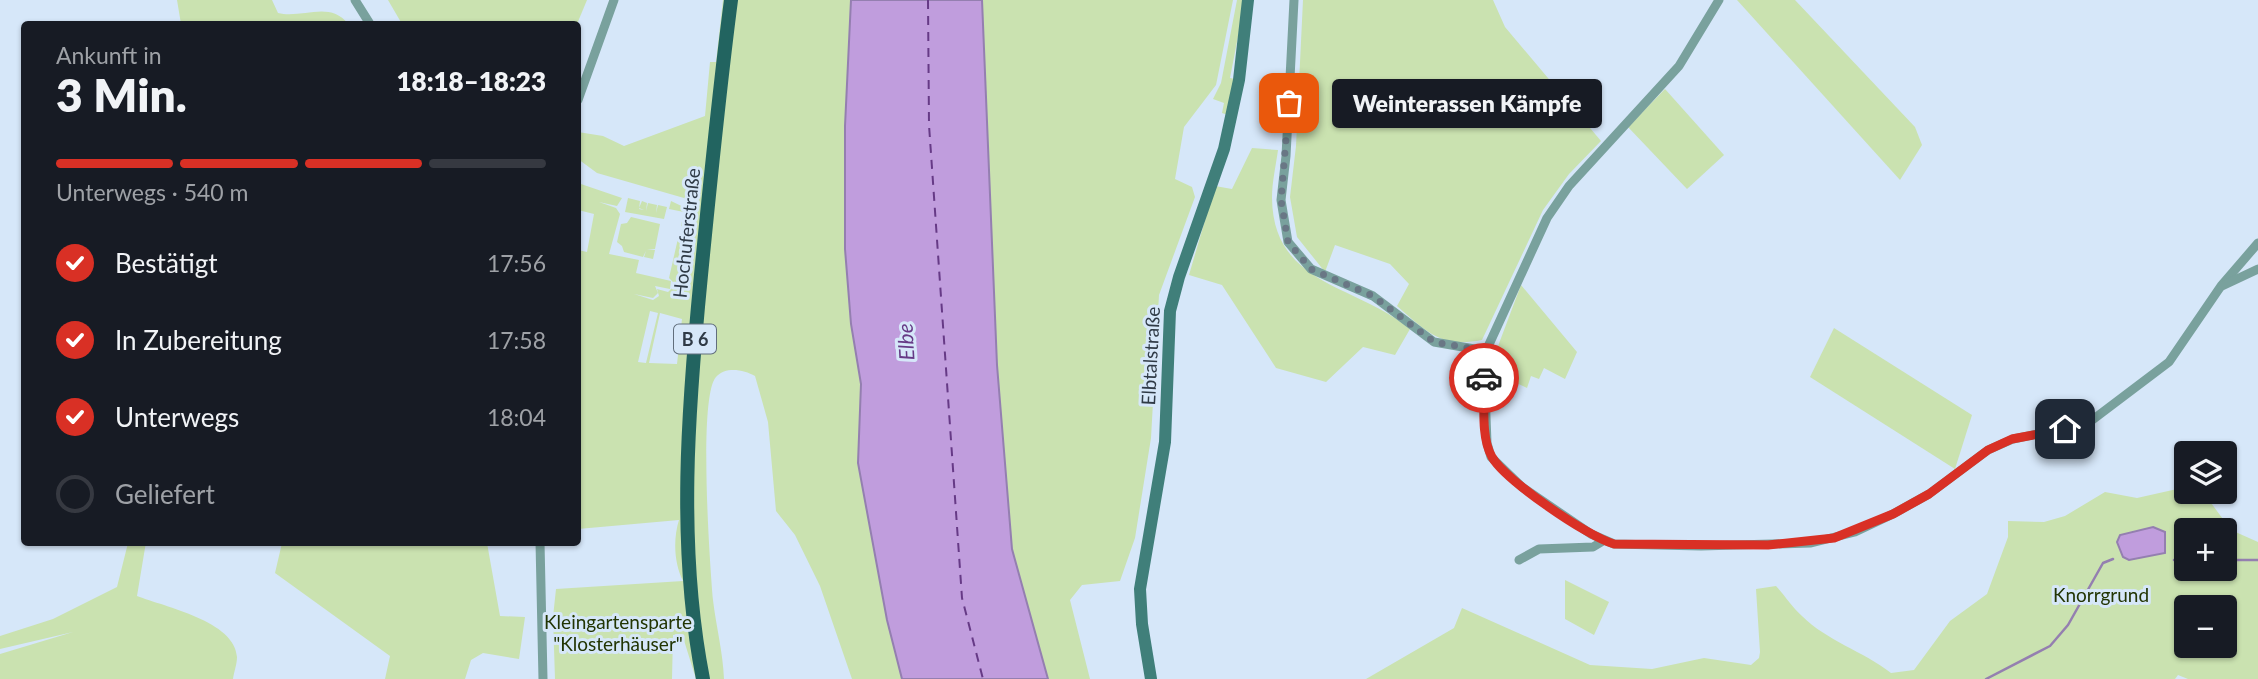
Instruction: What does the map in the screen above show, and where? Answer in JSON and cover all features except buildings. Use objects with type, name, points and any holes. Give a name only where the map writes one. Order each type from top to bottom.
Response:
[{"type":"main road","name":"Hochuferstraße","points":[[703,679],[694,617],[688,421],[731,0]]},
{"type":"street","points":[[355,0],[368,21]]},
{"type":"street","points":[[581,92],[614,0]]},
{"type":"street","name":"Elbtalstraße","points":[[1152,679],[1142,624],[1140,589],[1165,442],[1170,311],[1179,277],[1224,149],[1239,80],[1248,0]]},
{"type":"street","points":[[1294,0],[1286,156],[1281,200],[1288,242],[1311,269],[1373,296],[1434,342],[1486,351]]},
{"type":"street","points":[[1719,0],[1678,66],[1569,186],[1547,218],[1486,351],[1484,366],[1487,443],[1491,457],[1522,487],[1604,541],[1701,546],[1779,545],[1811,543],[1855,532],[1929,494],[1988,450],[2012,439],[2087,424],[2169,362],[2221,286],[2258,243]]},
{"type":"street","points":[[2221,286],[2258,270]]},
{"type":"street","points":[[1519,560],[1539,549],[1593,547],[1604,541]]},
{"type":"street","points":[[540,546],[543,679]]},
{"type":"green space","points":[[177,0],[272,0],[278,13],[333,13],[345,21],[180,21]]},
{"type":"green space","points":[[388,0],[587,0],[578,21],[400,21]]},
{"type":"green space","name":"Kleingartensparte \"Klosterhäuser\"","points":[[723,0],[851,0],[845,126],[845,249],[851,324],[861,384],[858,463],[887,620],[902,679],[852,679],[820,586],[795,535],[776,511],[768,422],[755,376],[735,370],[725,371],[716,377],[711,391],[706,448],[713,600],[724,679],[696,679],[682,634],[673,635],[672,679],[555,679],[553,617],[556,589],[683,581],[675,551],[679,520],[581,529],[581,251],[587,252],[594,214],[581,211],[581,184],[622,198],[617,206],[599,202],[616,208],[620,214],[609,254],[639,260],[636,273],[671,281],[670,289],[655,286],[658,293],[653,298],[634,294],[653,300],[659,296],[657,289],[668,292],[674,286],[674,283],[669,278],[679,234],[687,235],[688,228],[681,226],[684,212],[669,209],[671,201],[694,212],[696,207],[684,198],[597,173],[581,161],[581,132],[603,136],[624,146],[705,116],[710,62],[716,62]],"holes":[[[650,311],[658,313],[646,363],[638,362]],[[660,313],[682,319],[677,364],[649,363]]]},
{"type":"green space","points":[[982,0],[1233,0],[1216,85],[1184,127],[1175,179],[1192,187],[1195,197],[1159,295],[1151,438],[1135,538],[1120,581],[1082,585],[1070,600],[1090,679],[1048,679],[1012,549],[997,365]]},
{"type":"green space","points":[[1237,0],[1245,0],[1230,78],[1235,79],[1228,115],[1222,113],[1224,103],[1213,99],[1221,83]]},
{"type":"green space","points":[[1303,0],[1493,0],[1505,27],[1601,141],[1569,174],[1543,210],[1482,340],[1445,340],[1417,323],[1397,306],[1409,284],[1390,264],[1335,245],[1325,272],[1297,237],[1290,197],[1296,146]]},
{"type":"green space","points":[[1737,0],[1795,0],[1915,127],[1922,145],[1900,180]]},
{"type":"green space","points":[[1665,89],[1724,155],[1687,189],[1628,127]]},
{"type":"green space","points":[[1252,148],[1278,150],[1272,198],[1276,227],[1286,249],[1302,266],[1321,280],[1389,314],[1410,329],[1395,355],[1363,347],[1326,382],[1276,368],[1222,285],[1189,275],[1215,186],[1232,189]]},
{"type":"green space","points":[[628,198],[640,201],[639,208],[642,201],[647,203],[646,211],[648,203],[657,205],[656,213],[658,205],[667,207],[664,219],[625,212]]},
{"type":"green space","points":[[631,217],[660,224],[655,249],[647,250],[655,250],[653,259],[644,257],[646,251],[643,257],[624,252],[617,242],[621,224],[627,223]]},
{"type":"green space","points":[[1521,285],[1577,352],[1565,379],[1544,368],[1539,379],[1531,376],[1527,388],[1489,370]]},
{"type":"green space","points":[[1834,328],[1972,415],[1955,469],[1810,377]]},
{"type":"green space","name":"Knorrgrund","points":[[2174,490],[2174,504],[2212,504],[2222,518],[2174,518],[2174,581],[2237,581],[2237,533],[2258,542],[2258,679],[2188,679],[2178,675],[2175,679],[1366,679],[1454,628],[1462,608],[1590,665],[1652,669],[1704,658],[1751,665],[1759,658],[1760,652],[1756,589],[1776,586],[1802,616],[1834,639],[1891,673],[1914,670],[1950,621],[1987,594],[2008,537],[2008,521],[2044,522],[2065,516],[2105,492],[2137,498]]},
{"type":"green space","points":[[127,546],[145,546],[137,596],[197,617],[224,634],[233,644],[237,657],[233,679],[0,679],[0,654],[73,632],[0,649],[0,636],[53,619],[117,587]]},
{"type":"green space","points":[[281,546],[488,546],[500,616],[525,617],[519,659],[483,653],[471,660],[465,679],[385,679],[390,656],[275,573]]},
{"type":"green space","points":[[1565,580],[1609,602],[1594,635],[1565,619]]},
{"type":"water","name":"Elbe","points":[[851,0],[982,0],[997,365],[1012,549],[1048,679],[902,679],[887,620],[858,463],[861,384],[851,324],[845,249],[845,126]]},
{"type":"water","points":[[2153,527],[2165,532],[2165,553],[2129,560],[2123,557],[2117,542],[2120,535]]},
{"type":"waterway","points":[[1986,679],[2050,646],[2068,625],[2103,563],[2113,559]]},
{"type":"waterway","points":[[2237,560],[2258,560]]},
{"type":"ferry route","points":[[928,0],[929,125],[962,598],[983,679]]},
{"type":"way so far","points":[[1289,103],[1281,200],[1288,242],[1311,269],[1332,281],[1373,296],[1434,342],[1461,349],[1486,351],[1484,378]]},
{"type":"place","name":"Weinterassen Kämpfe","points":[[1289,103]]},
{"type":"route","points":[[1484,378],[1487,443],[1491,457],[1522,487],[1591,534],[1614,544],[1768,545],[1811,543],[1834,538],[1855,532],[1929,494],[1988,450],[2012,439],[2065,429]]}]
